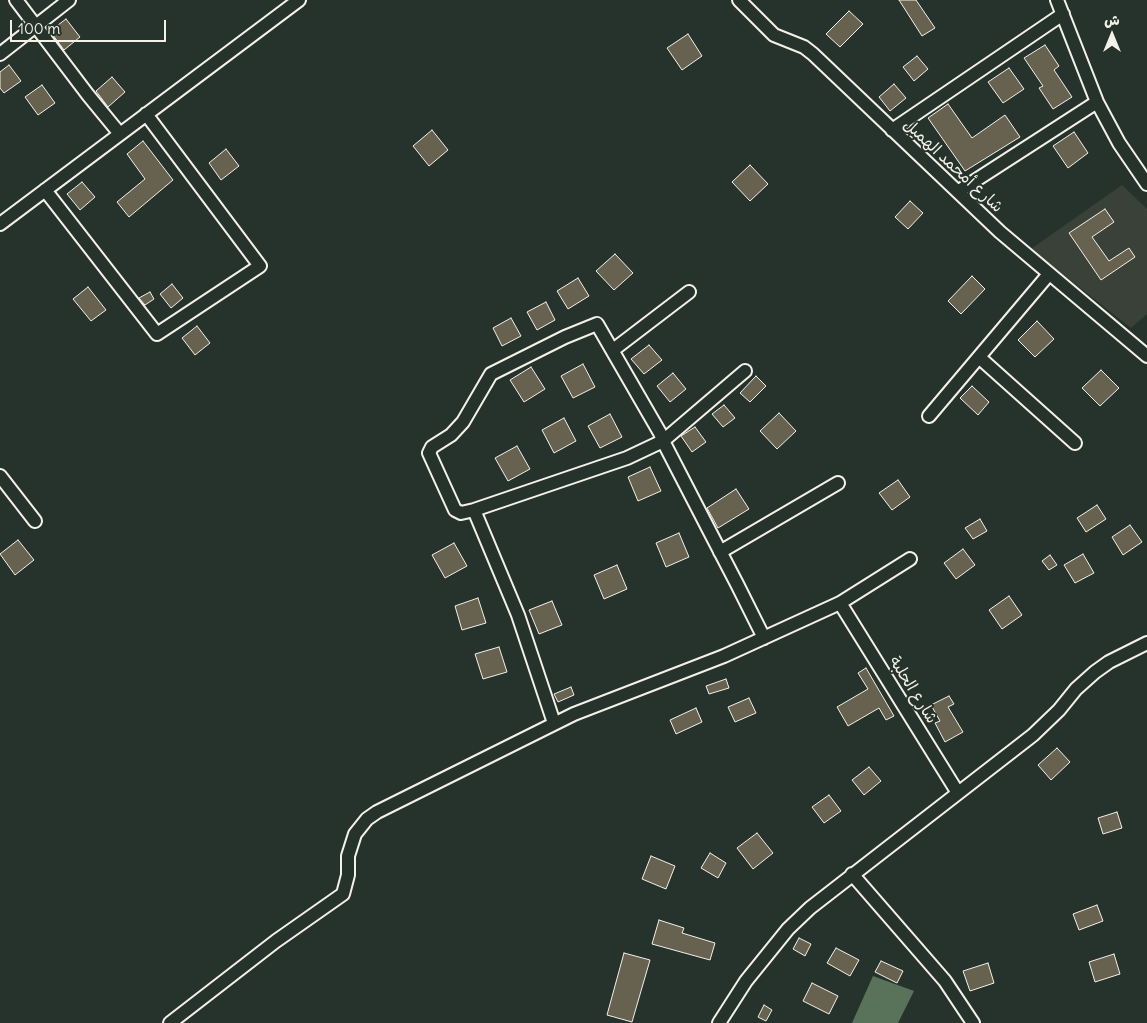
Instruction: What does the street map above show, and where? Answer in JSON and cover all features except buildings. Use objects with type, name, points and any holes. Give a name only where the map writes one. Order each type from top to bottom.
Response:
[{"type":"street","points":[[16,0],[120,134]]},
{"type":"street","points":[[0,54],[69,0]]},
{"type":"street","points":[[0,223],[299,0]]},
{"type":"street","name":"شارع أمحمد الهميل","points":[[740,0],[774,35],[804,47],[813,54],[1000,232],[1049,274],[1145,350]]},
{"type":"street","points":[[1057,0],[1097,102],[1119,143],[1147,184]]},
{"type":"street","points":[[892,130],[1063,14]]},
{"type":"street","points":[[959,191],[1097,102]]},
{"type":"street","points":[[45,190],[157,334],[260,266],[146,114]]},
{"type":"street","points":[[929,416],[980,358],[1049,274]]},
{"type":"street","points":[[612,350],[690,292]]},
{"type":"street","points":[[745,371],[664,441],[627,458],[474,510],[461,513],[455,510],[429,453],[432,447],[451,435],[463,422],[490,376],[594,324],[600,326],[664,441],[764,638]]},
{"type":"street","points":[[980,358],[1075,443]]},
{"type":"street","points":[[0,476],[36,521]]},
{"type":"street","points":[[720,552],[838,483]]},
{"type":"street","points":[[474,510],[518,616],[554,724]]},
{"type":"street","points":[[170,1023],[276,941],[343,894],[348,876],[348,856],[351,844],[355,834],[367,820],[429,785],[554,724],[631,690],[724,656],[840,604],[910,559]]},
{"type":"street","name":"شارع الحلبة","points":[[840,604],[958,793]]},
{"type":"street","points":[[719,1023],[746,981],[788,929],[852,874],[1033,735],[1059,710],[1076,688],[1095,672],[1109,662],[1147,643]]},
{"type":"street","points":[[852,874],[945,981],[973,1023]]},
{"type":"shaded area","points":[[1122,185],[1147,209],[1147,314],[1131,328],[1031,249]]},
{"type":"green space","points":[[873,976],[914,991],[898,1023],[852,1023]]}]
